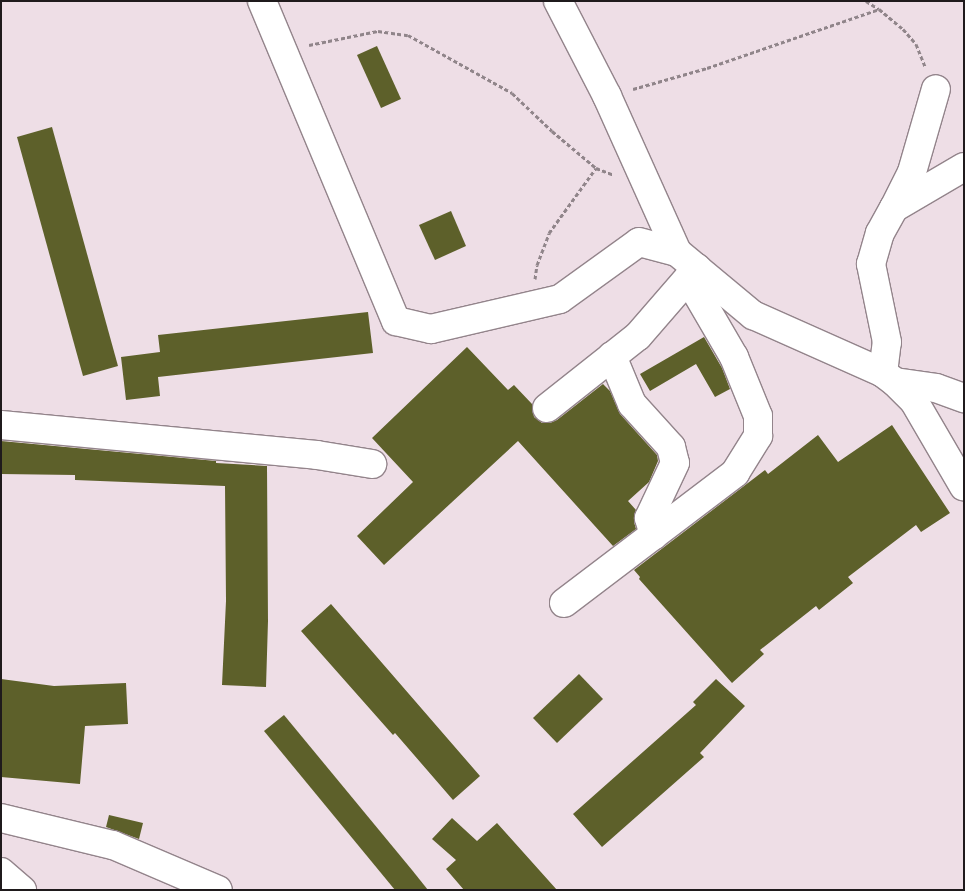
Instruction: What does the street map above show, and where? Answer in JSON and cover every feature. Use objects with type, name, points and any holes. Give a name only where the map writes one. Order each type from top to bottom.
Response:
[{"type":"street","points":[[262,1],[396,322],[431,329],[560,299],[638,242],[687,266],[753,316],[889,377],[936,388],[964,398]]},
{"type":"street","points":[[558,1],[607,96],[647,188],[734,357],[758,416],[758,436],[736,473],[564,603]]},
{"type":"street","points":[[936,89],[912,172],[880,233],[871,264],[887,342],[889,377],[914,401],[964,487]]},
{"type":"street","points":[[894,208],[964,167]]},
{"type":"street","points":[[547,408],[638,336],[687,266]]},
{"type":"street","points":[[612,356],[632,404],[671,448],[675,463],[649,518],[654,535]]},
{"type":"street","points":[[1,425],[317,454],[372,464]]},
{"type":"street","points":[[1,818],[113,845],[218,890]]},
{"type":"street","points":[[1,872],[22,890]]},
{"type":"path","points":[[866,1],[879,8],[903,29],[916,44],[936,89]]},
{"type":"path","points":[[607,96],[706,68],[879,8]]},
{"type":"path","points":[[284,50],[378,31],[408,35],[512,93],[552,131],[596,168],[647,188]]},
{"type":"path","points":[[532,304],[537,265],[549,233],[596,168]]},
{"type":"building","points":[[377,46],[401,99],[381,108],[357,55]]},
{"type":"building","points":[[52,127],[118,366],[83,376],[17,137]]},
{"type":"building","points":[[451,211],[466,246],[435,260],[419,225]]},
{"type":"building","points":[[368,312],[373,353],[158,377],[160,396],[126,400],[121,357],[160,352],[158,335]]},
{"type":"building","points":[[704,337],[722,368],[730,389],[715,397],[696,364],[650,391],[640,374]]},
{"type":"building","points":[[467,347],[508,390],[514,385],[532,404],[534,417],[542,423],[550,423],[557,420],[603,384],[610,391],[620,414],[657,455],[658,461],[649,482],[628,501],[636,510],[634,522],[636,529],[613,546],[518,441],[384,565],[357,536],[413,482],[372,438]]},
{"type":"building","points":[[892,425],[950,513],[921,532],[916,525],[848,577],[853,583],[819,610],[816,606],[760,650],[764,654],[732,683],[639,579],[640,577],[634,570],[765,470],[768,474],[818,435],[838,462]]},
{"type":"building","points":[[1,441],[216,461],[216,463],[267,466],[268,621],[266,687],[222,685],[226,601],[225,486],[75,480],[75,475],[1,474]]},
{"type":"building","points":[[331,604],[480,776],[453,800],[395,733],[393,735],[301,631]]},
{"type":"building","points":[[579,674],[603,699],[557,743],[533,718]]},
{"type":"building","points":[[1,679],[54,686],[126,683],[128,724],[85,726],[80,784],[1,777]]},
{"type":"building","points":[[716,679],[745,706],[700,753],[704,757],[602,847],[573,814],[696,705],[693,702]]},
{"type":"building","points":[[284,715],[428,890],[395,890],[264,731]]},
{"type":"building","points":[[109,815],[143,823],[139,839],[106,827]]},
{"type":"building","points":[[452,818],[477,841],[497,823],[557,890],[464,890],[446,869],[456,860],[432,839]]}]
